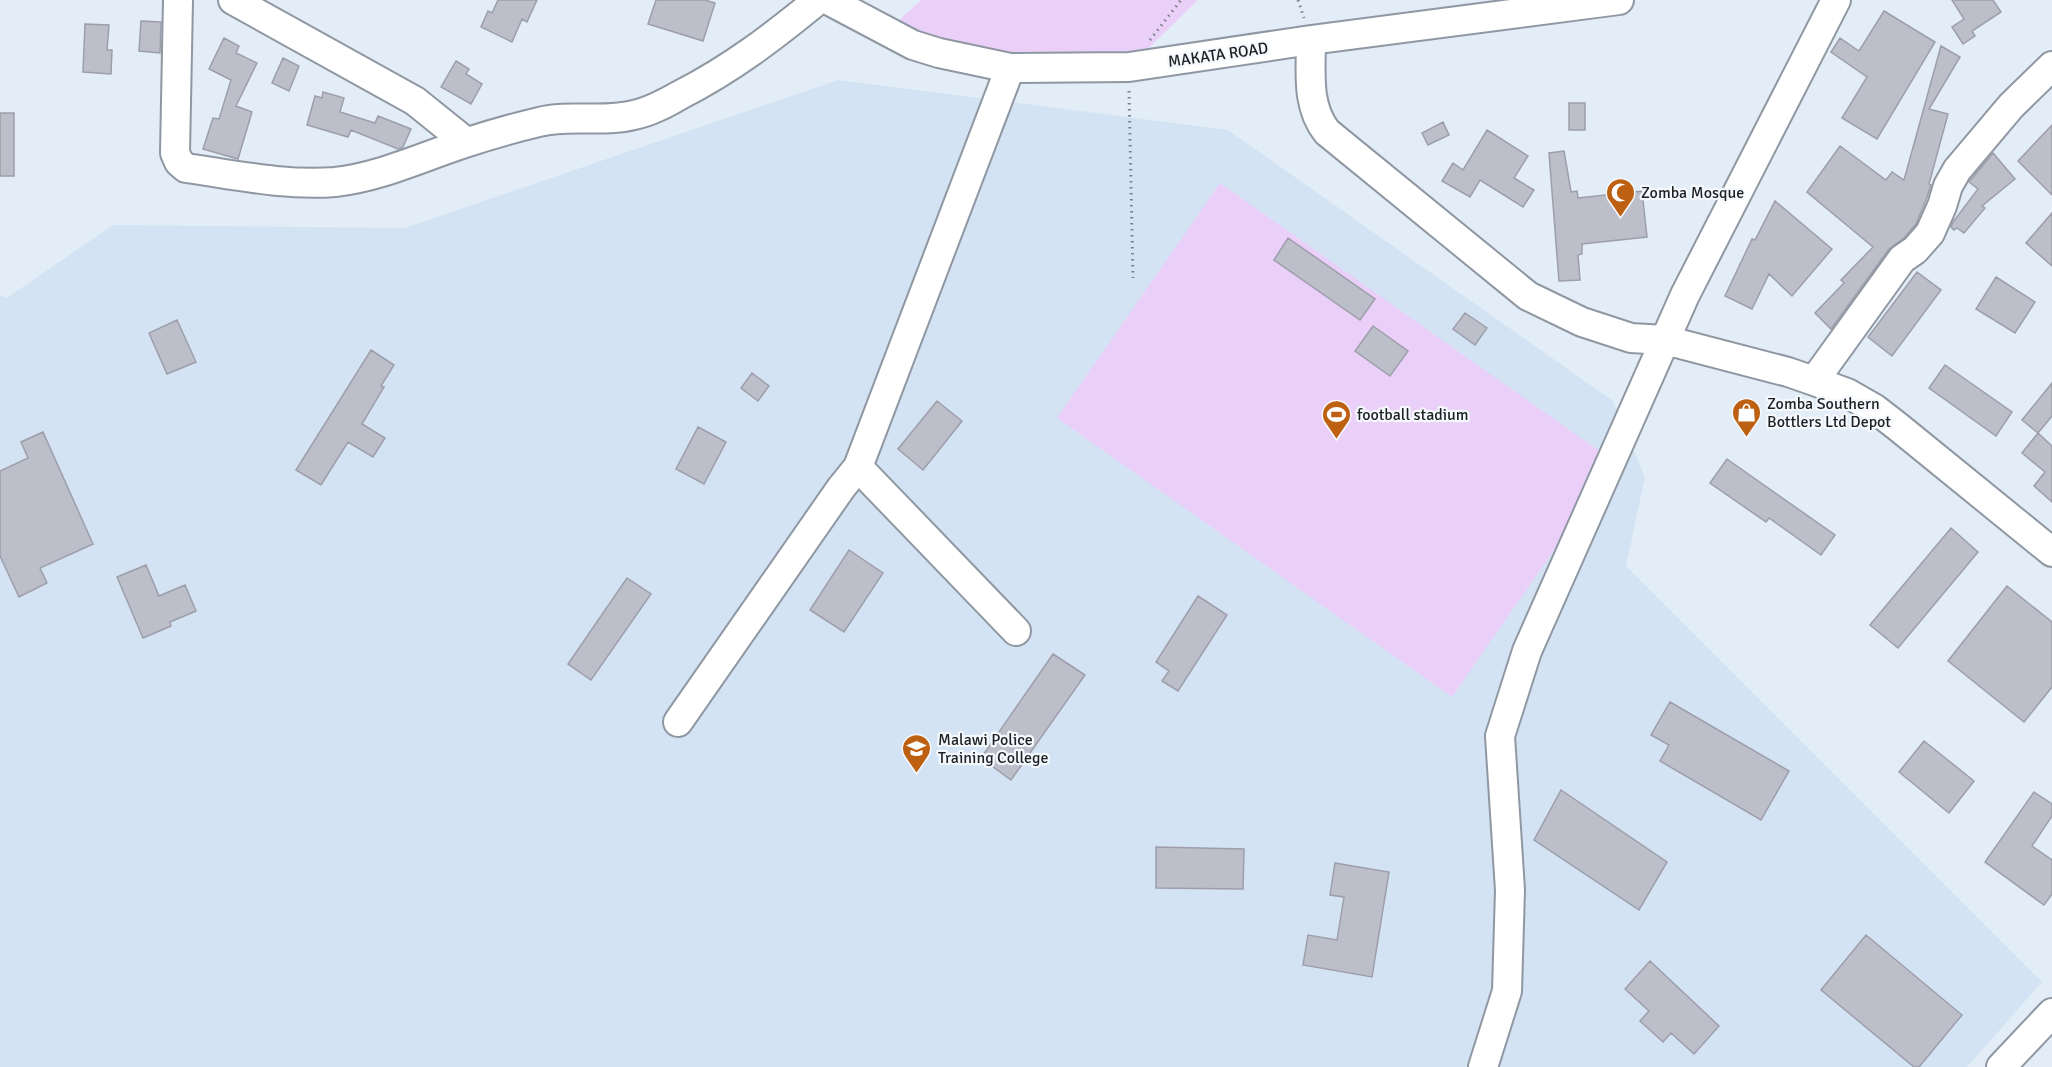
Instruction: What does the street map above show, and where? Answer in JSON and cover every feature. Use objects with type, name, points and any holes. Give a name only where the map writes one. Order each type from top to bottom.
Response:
[{"type":"street","points":[[178,0],[175,153],[179,162],[186,168],[293,182],[336,182],[376,174],[466,142],[543,121],[573,117],[634,116],[697,87],[759,48],[818,0]]},
{"type":"street","points":[[232,0],[415,101],[466,142]]},
{"type":"street","name":"MAKATA ROAD","points":[[841,3],[913,45],[1010,68],[1129,66],[1619,0]]},
{"type":"street","points":[[1483,1067],[1507,990],[1510,890],[1500,736],[1527,651],[1684,295],[1836,0]]},
{"type":"street","points":[[1311,40],[1311,96],[1314,111],[1326,132],[1528,296],[1582,322],[1630,338],[1665,340],[1788,372],[1847,393],[1875,409],[2052,552]]},
{"type":"street","points":[[1814,381],[1902,259],[1915,250],[1930,232],[1948,186],[1957,170],[2011,106],[2052,66]]},
{"type":"street","points":[[678,722],[858,467],[1010,68]]},
{"type":"street","points":[[858,467],[1016,631]]},
{"type":"street","points":[[2001,1067],[2052,1013]]},
{"type":"path","points":[[1133,278],[1129,66],[1181,0]]},
{"type":"shaded area","points":[[921,0],[1198,0],[1129,67],[1010,68],[886,32]]},
{"type":"shaded area","name":"Malawi Police Training College","points":[[838,80],[1228,130],[1613,401],[1645,477],[1626,566],[2042,982],[1967,1067],[0,1067],[0,295],[7,298],[113,225],[405,228]]},
{"type":"shaded area","name":"football stadium","points":[[1220,183],[1615,462],[1452,697],[1057,418]]},
{"type":"building","points":[[498,0],[537,0],[527,22],[522,19],[512,42],[481,27],[488,11],[492,13]]},
{"type":"building","points":[[656,0],[705,0],[715,3],[703,41],[648,24]]},
{"type":"building","points":[[1952,0],[1993,0],[2001,12],[1972,31],[1975,36],[1963,44],[1952,27],[1964,19]]},
{"type":"building","points":[[1884,11],[1935,42],[1877,139],[1842,118],[1867,77],[1831,52],[1840,38],[1859,51]]},
{"type":"building","points":[[141,21],[161,22],[160,53],[139,51]]},
{"type":"building","points":[[85,24],[109,25],[107,50],[112,50],[111,74],[83,72]]},
{"type":"building","points":[[224,38],[239,46],[236,53],[257,63],[236,106],[252,112],[238,159],[203,149],[213,118],[219,119],[231,80],[209,69]]},
{"type":"building","points":[[1941,46],[1960,57],[1929,109],[1948,114],[1926,200],[1916,224],[1904,238],[1889,249],[1831,329],[1815,313],[1844,283],[1841,280],[1873,247],[1807,192],[1840,146],[1886,180],[1892,172],[1904,180]]},
{"type":"building","points":[[283,58],[299,66],[289,91],[272,83]]},
{"type":"building","points":[[456,61],[469,69],[466,74],[482,84],[471,104],[441,87]]},
{"type":"building","points":[[323,92],[344,98],[340,112],[375,123],[378,116],[411,129],[403,147],[398,149],[351,130],[348,137],[307,125],[315,96],[322,98]]},
{"type":"building","points":[[1569,103],[1585,103],[1585,130],[1569,130]]},
{"type":"building","points":[[0,113],[14,113],[14,176],[0,176]]},
{"type":"building","points":[[1443,122],[1449,135],[1428,145],[1422,133]]},
{"type":"building","points":[[2052,125],[2052,195],[2018,161]]},
{"type":"building","points":[[1487,130],[1528,156],[1514,178],[1534,190],[1523,207],[1480,180],[1470,197],[1442,181],[1453,163],[1463,170]]},
{"type":"building","points":[[1564,151],[1571,192],[1577,191],[1578,198],[1642,191],[1647,237],[1582,244],[1582,254],[1578,255],[1580,280],[1559,281],[1549,153]]},
{"type":"building","points":[[1993,153],[2015,179],[1982,206],[1985,208],[1964,233],[1957,228],[1954,230],[1951,227],[1953,222],[1978,189],[1969,182]]},
{"type":"building","points":[[1775,201],[1832,249],[1792,296],[1769,274],[1752,309],[1725,296],[1752,239],[1755,240]]},
{"type":"building","points":[[2052,213],[2052,266],[2026,243]]},
{"type":"building","points":[[1288,238],[1375,299],[1360,320],[1274,260]]},
{"type":"building","points":[[1917,272],[1941,290],[1892,356],[1868,337]]},
{"type":"building","points":[[1996,277],[2035,302],[2015,333],[1976,309]]},
{"type":"building","points":[[1465,313],[1487,328],[1475,345],[1453,329]]},
{"type":"building","points":[[177,320],[196,362],[167,374],[149,333]]},
{"type":"building","points":[[1373,326],[1408,351],[1390,376],[1355,351]]},
{"type":"building","points":[[371,350],[394,365],[362,424],[385,438],[373,457],[348,442],[321,485],[296,470]]},
{"type":"building","points":[[1945,365],[2012,412],[1996,436],[1929,388]]},
{"type":"building","points":[[752,373],[769,386],[758,401],[741,388]]},
{"type":"building","points":[[2052,383],[2052,416],[2038,433],[2022,420]]},
{"type":"building","points":[[937,401],[962,421],[923,470],[898,449]]},
{"type":"building","points":[[698,427],[726,442],[704,484],[676,469]]},
{"type":"building","points":[[43,432],[93,544],[40,568],[47,583],[19,597],[0,556],[0,471],[28,458],[21,442]]},
{"type":"building","points":[[2038,433],[2052,446],[2052,502],[2034,486],[2045,472],[2022,453]]},
{"type":"building","points":[[1727,459],[1835,535],[1821,555],[1769,518],[1766,522],[1710,483]]},
{"type":"building","points":[[1951,528],[1978,552],[1898,648],[1870,625]]},
{"type":"building","points":[[849,550],[883,573],[844,632],[810,610]]},
{"type":"building","points":[[146,565],[159,596],[185,585],[196,611],[170,622],[171,626],[143,638],[117,577]]},
{"type":"building","points":[[627,578],[651,594],[591,680],[568,664]]},
{"type":"building","points":[[2007,586],[2052,622],[2052,687],[2024,722],[1948,661]]},
{"type":"building","points":[[1198,596],[1227,615],[1178,691],[1162,681],[1169,671],[1156,662]]},
{"type":"building","points":[[1053,654],[1085,675],[1011,780],[981,758]]},
{"type":"building","points":[[1670,702],[1789,771],[1761,820],[1660,761],[1669,745],[1651,735]]},
{"type":"building","points":[[1924,741],[1974,781],[1949,813],[1899,772]]},
{"type":"building","points":[[1561,790],[1667,862],[1639,910],[1534,840]]},
{"type":"building","points":[[2034,792],[2052,804],[2052,816],[2032,846],[2052,860],[2052,894],[2044,905],[1985,862]]},
{"type":"building","points":[[1156,847],[1244,849],[1243,889],[1156,888]]},
{"type":"building","points":[[1335,863],[1389,872],[1372,977],[1303,965],[1308,935],[1337,940],[1344,897],[1330,895]]},
{"type":"building","points":[[1866,935],[1962,1015],[1919,1067],[1914,1067],[1821,990]]},
{"type":"building","points":[[1650,961],[1719,1026],[1694,1054],[1671,1033],[1663,1042],[1640,1021],[1649,1011],[1625,989]]},
{"type":"place","name":"Zomba Mosque","points":[[1620,218]]},
{"type":"place","name":"Zomba Southern Bottlers Ltd Depot","points":[[1746,438]]},
{"type":"place","name":"football stadium","points":[[1336,440]]},
{"type":"place","name":"Malawi Police Training College","points":[[917,774]]}]
